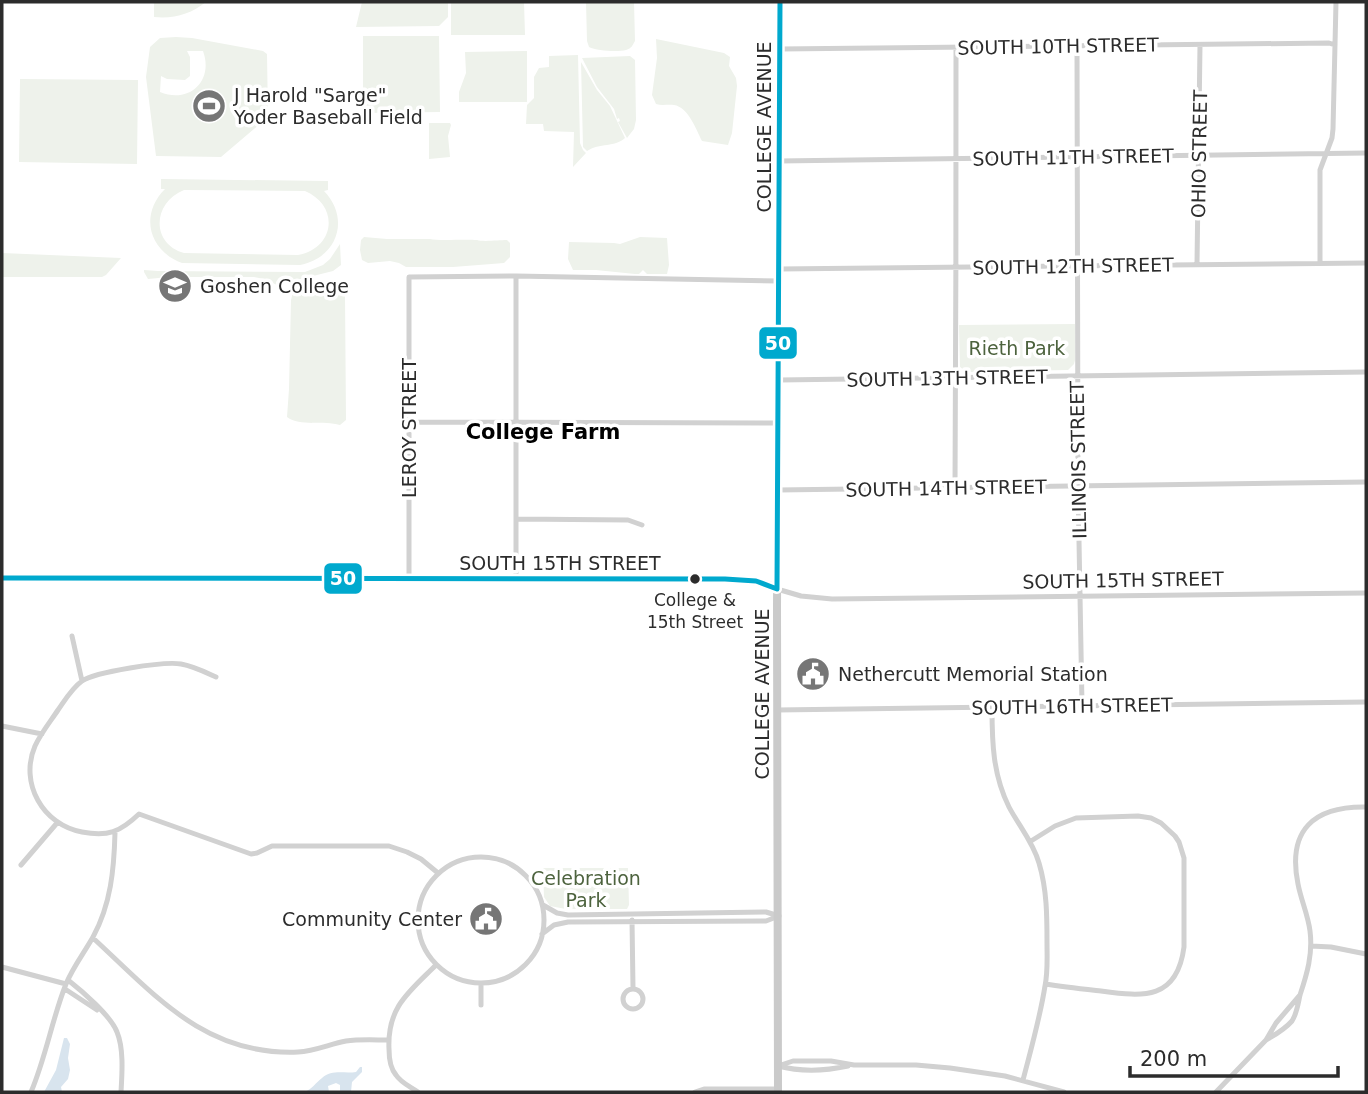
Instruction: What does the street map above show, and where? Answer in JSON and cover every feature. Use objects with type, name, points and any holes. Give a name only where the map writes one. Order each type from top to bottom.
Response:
[{"type":"main road","name":"COLLEGE AVENUE","points":[[778,1090],[780,2]]},
{"type":"main road","name":"SOUTH 15TH STREET","points":[[2,578],[725,579],[765,583],[777,589]]},
{"type":"street","points":[[1320,263],[1320,170],[1333,130],[1336,2]]},
{"type":"street","name":"SOUTH 10TH STREET","points":[[780,49],[1329,43],[1335,46]]},
{"type":"street","name":"OHIO STREET","points":[[1197,264],[1200,44]]},
{"type":"street","name":"ILLINOIS STREET","points":[[1077,47],[1077,376],[1082,705]]},
{"type":"street","points":[[955,487],[956,48]]},
{"type":"street","name":"SOUTH 11TH STREET","points":[[779,161],[1366,153]]},
{"type":"street","name":"SOUTH 12TH STREET","points":[[779,269],[1366,263]]},
{"type":"street","points":[[516,579],[516,276],[779,281]]},
{"type":"street","name":"LEROY STREET","points":[[410,579],[409,277],[516,276]]},
{"type":"street","name":"SOUTH 13TH STREET","points":[[779,380],[1366,372]]},
{"type":"street","points":[[409,422],[779,423]]},
{"type":"street","name":"SOUTH 14TH STREET","points":[[778,490],[1366,482]]},
{"type":"street","points":[[516,519],[628,520],[642,525]]},
{"type":"street","name":"SOUTH 15TH STREET","points":[[777,589],[801,596],[832,599],[1366,593]]},
{"type":"street","points":[[72,636],[82,681]]},
{"type":"street","points":[[216,677],[180,663],[164,663],[82,681],[65,700],[42,734],[32,755],[31,782],[45,811],[57,823],[74,831],[104,834],[128,825],[139,814],[251,854],[272,846],[389,846],[407,852],[438,873]]},
{"type":"street","name":"SOUTH 16TH STREET","points":[[777,710],[1366,702]]},
{"type":"street","points":[[992,708],[996,773],[1011,810],[1031,841],[1042,872],[1046,899],[1046,984],[1023,1080]]},
{"type":"street","points":[[2,726],[42,734]]},
{"type":"street","points":[[1266,1040],[1292,1020],[1310,964],[1308,919],[1297,880],[1297,850],[1300,838],[1307,826],[1322,814],[1337,809],[1366,807]]},
{"type":"street","points":[[1031,841],[1055,826],[1076,818],[1138,816],[1151,818],[1169,829],[1179,842],[1184,858],[1183,960],[1179,971],[1167,985],[1153,993],[1137,995],[1046,984]]},
{"type":"street","points":[[21,865],[57,823]]},
{"type":"street","points":[[31,1092],[43,1063],[66,984],[77,961],[93,938],[106,908],[114,861],[115,832]]},
{"type":"street","points":[[469,857],[496,858],[513,865],[536,889],[542,905],[542,934],[532,957],[513,974],[481,983],[457,978],[436,965],[425,951],[417,924],[422,895],[427,886],[438,873],[452,863],[469,857]]},
{"type":"street","points":[[542,905],[564,914],[766,912],[779,916]]},
{"type":"street","points":[[632,914],[633,988]]},
{"type":"street","points":[[542,934],[554,925],[564,922],[766,921],[779,916]]},
{"type":"street","points":[[93,938],[175,1013],[225,1040],[256,1049],[290,1052],[314,1050],[350,1041],[389,1040]]},
{"type":"street","points":[[1311,946],[1366,954]]},
{"type":"street","points":[[418,1092],[400,1080],[394,1072],[390,1059],[391,1020],[399,1003],[436,965]]},
{"type":"street","points":[[2,967],[66,984],[90,998],[112,1022],[120,1038],[121,1092]]},
{"type":"street","points":[[481,983],[481,1004]]},
{"type":"street","points":[[66,984],[106,1016]]},
{"type":"street","points":[[633,988],[640,991],[643,997],[642,1004],[637,1009],[627,1007],[622,999],[624,993],[633,988]]},
{"type":"street","points":[[1216,1092],[1266,1040],[1282,1015],[1300,995]]},
{"type":"street","points":[[778,1066],[793,1070],[832,1069],[854,1065],[939,1067],[1023,1080],[1063,1092]]},
{"type":"street","points":[[695,1092],[704,1089],[778,1090]]},
{"type":"green space","points":[[154,2],[206,2],[182,15],[154,17]]},
{"type":"green space","points":[[362,2],[448,2],[448,17],[439,26],[356,27]]},
{"type":"green space","points":[[451,2],[524,2],[525,35],[451,35]]},
{"type":"green space","points":[[586,2],[634,2],[635,41],[631,48],[613,51],[589,47]]},
{"type":"green space","points":[[363,36],[439,36],[440,112],[363,113]]},
{"type":"green space","name":"J Harold \"Sarge\" Yoder Baseball Field","points":[[160,38],[192,38],[263,51],[267,54],[268,117],[221,157],[156,156],[146,77],[150,47]],"holes":[[[187,51],[203,51],[205,72],[196,87],[180,95],[160,92],[161,76],[185,80],[190,76],[190,57]]]},
{"type":"green space","points":[[656,39],[724,53],[730,57],[729,66],[737,86],[732,133],[728,145],[702,141],[691,119],[683,110],[674,105],[656,104],[652,95],[657,58]]},
{"type":"green space","points":[[527,51],[527,102],[459,102],[459,92],[466,73],[465,52]]},
{"type":"green space","points":[[578,55],[580,143],[586,153],[573,167],[574,132],[544,131],[543,124],[526,124],[527,105],[534,98],[534,77],[539,68],[549,67],[549,56]]},
{"type":"green space","points":[[630,56],[635,60],[636,120],[634,129],[627,138],[614,109],[597,87],[582,58]]},
{"type":"green space","points":[[581,62],[610,106],[625,138],[617,143],[587,151],[583,147]]},
{"type":"green space","points":[[20,79],[138,80],[137,164],[19,162]]},
{"type":"green space","points":[[429,123],[450,123],[450,157],[429,159]]},
{"type":"green space","points":[[161,179],[328,181],[328,190],[324,191],[337,213],[336,236],[323,254],[300,265],[182,263],[162,250],[151,231],[152,210],[165,189],[161,189]],"holes":[[[184,190],[305,191],[324,206],[328,226],[326,236],[320,244],[298,255],[184,253],[165,241],[161,232],[161,213],[166,204]]]},
{"type":"green space","points":[[364,237],[507,240],[510,243],[510,257],[504,263],[453,267],[406,267],[390,261],[368,263],[362,260],[360,250]]},
{"type":"green space","points":[[640,237],[667,238],[667,274],[647,274],[643,270],[635,274],[573,270],[568,259],[569,242],[620,244]]},
{"type":"green space","points":[[340,244],[341,265],[333,271],[277,285],[254,277],[148,279],[144,272],[305,272],[323,265]]},
{"type":"green space","points":[[2,253],[121,258],[102,277],[2,277]]},
{"type":"green space","points":[[312,285],[336,286],[345,296],[346,420],[340,425],[305,423],[287,417],[291,300],[293,292]]},
{"type":"green space","name":"Rieth Park","points":[[1075,324],[1075,360],[1068,370],[966,372],[960,367],[959,325]]},
{"type":"green space","name":"Celebration Park","points":[[543,868],[628,868],[629,905],[627,909],[566,909],[550,906],[544,897]]},
{"type":"shaded area","points":[[64,1038],[67,1038],[70,1044],[68,1079],[61,1087],[62,1092],[44,1092],[56,1070]]},
{"type":"shaded area","points":[[360,1067],[362,1072],[352,1082],[351,1092],[340,1092],[340,1085],[336,1083],[328,1086],[329,1092],[304,1092],[326,1075],[356,1072]]},
{"type":"transit line","name":"50","points":[[2,578],[725,579],[756,581],[777,589],[780,2]]},
{"type":"place","name":"J Harold \"Sarge\" Yoder Baseball Field","points":[[209,106]]},
{"type":"place","name":"Goshen College","points":[[175,286]]},
{"type":"place","name":"College & 15th Street","points":[[695,579]]},
{"type":"place","name":"Nethercutt Memorial Station","points":[[813,674]]},
{"type":"place","name":"Community Center","points":[[486,919]]},
{"type":"district","name":"College Farm","points":[[543,432]]}]
